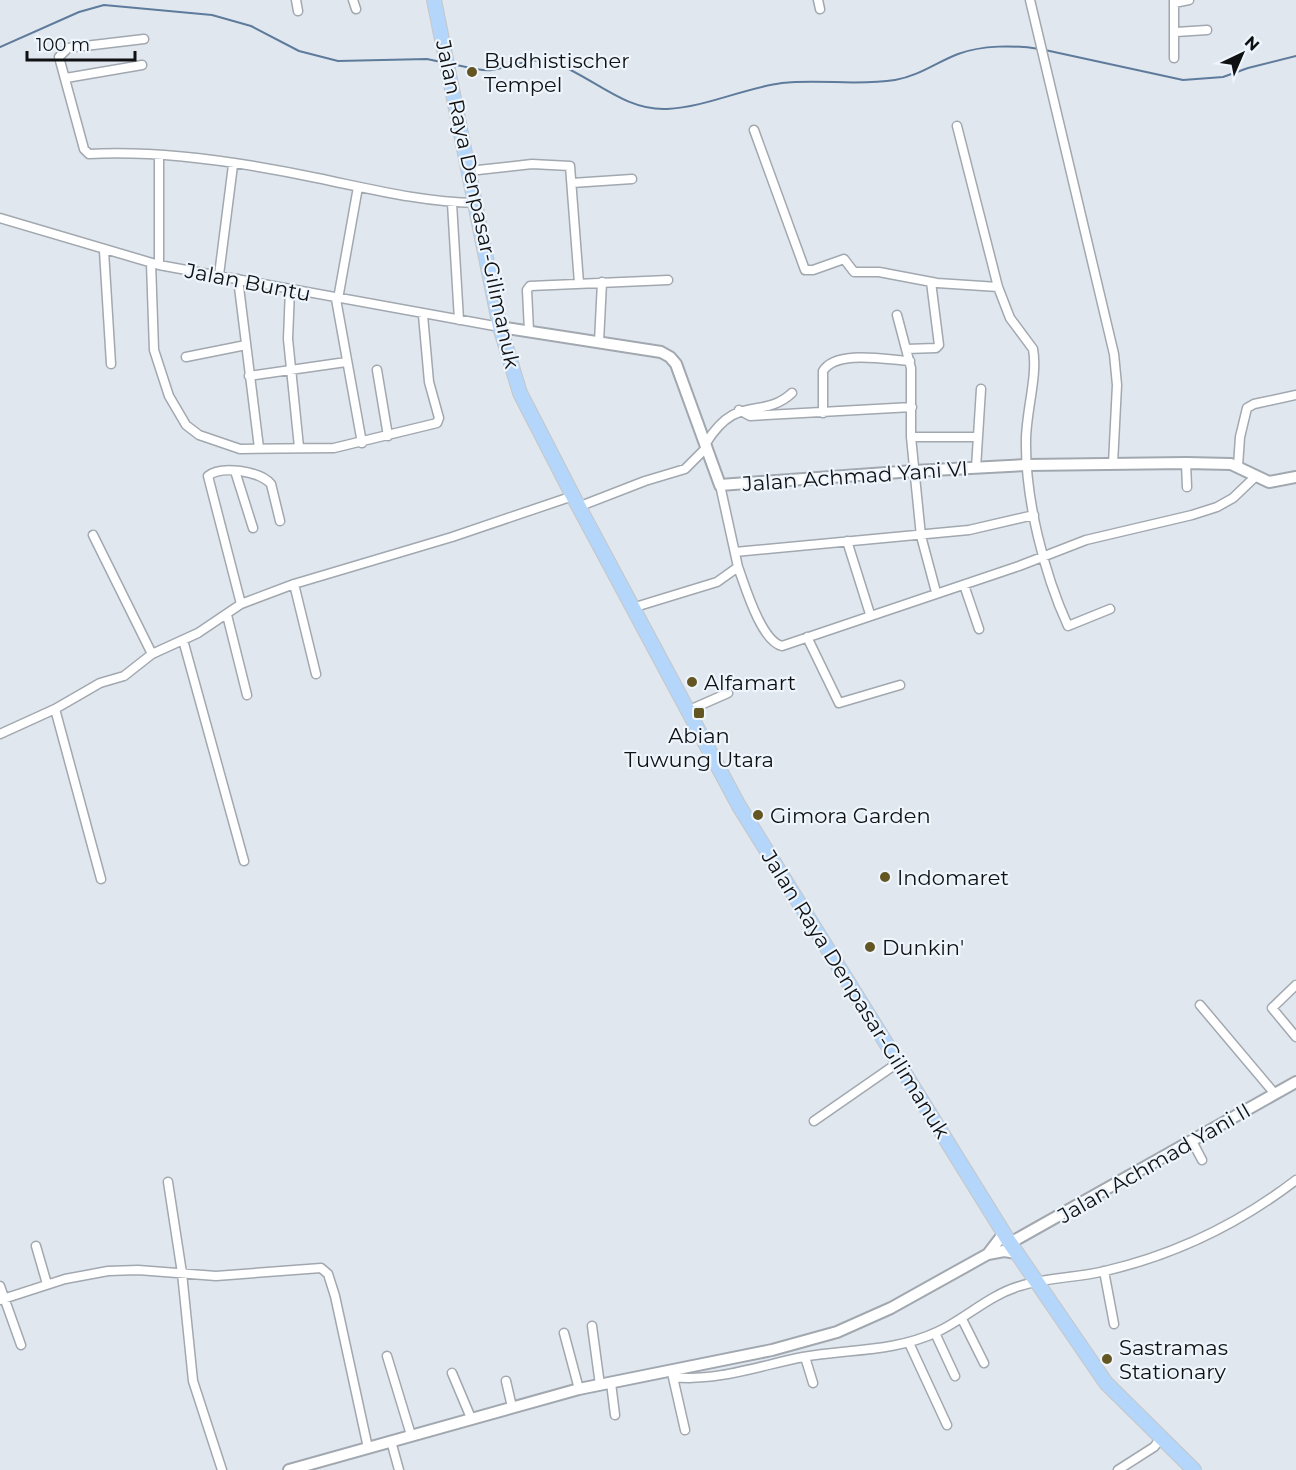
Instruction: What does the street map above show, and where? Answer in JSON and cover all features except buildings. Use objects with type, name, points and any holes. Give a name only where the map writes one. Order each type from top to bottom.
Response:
[{"type":"highway","name":"Jalan Raya Denpasar-Gilimanuk","points":[[434,0],[500,327],[520,393],[575,502],[739,806],[1010,1243],[1106,1383],[1194,1470]]},
{"type":"street","points":[[296,0],[298,11]]},
{"type":"street","points":[[353,0],[356,9]]},
{"type":"street","points":[[1030,0],[1114,354],[1117,385],[1113,464]]},
{"type":"street","points":[[1174,58],[1176,32],[1174,1],[1189,0]]},
{"type":"street","points":[[1176,32],[1208,30]]},
{"type":"street","points":[[144,39],[68,48],[59,57],[84,149],[89,154],[159,156],[233,165],[358,187],[404,198],[476,203]]},
{"type":"street","points":[[66,78],[142,65]]},
{"type":"street","points":[[957,126],[1006,311],[1030,344],[1034,354],[1026,441],[1027,465],[1034,515],[1045,556],[1068,626],[1110,609]]},
{"type":"street","points":[[754,130],[805,270],[813,270],[844,259],[854,272],[894,274],[931,282],[998,287]]},
{"type":"street","points":[[159,156],[154,350],[163,380],[176,410],[186,425],[199,435],[240,448],[334,448],[437,423],[439,421],[429,382],[423,315]]},
{"type":"street","points":[[469,171],[532,164],[566,164],[570,168],[579,283]]},
{"type":"street","points":[[219,275],[233,165]]},
{"type":"street","points":[[572,183],[632,179]]},
{"type":"street","points":[[358,187],[337,299],[346,362],[362,442]]},
{"type":"street","points":[[452,203],[459,320]]},
{"type":"street","name":"Jalan Buntu","points":[[0,218],[104,251],[155,264],[423,315],[500,327]]},
{"type":"street","points":[[104,251],[111,364]]},
{"type":"street","points":[[238,279],[259,448]]},
{"type":"street","points":[[530,331],[528,286],[668,280]]},
{"type":"street","points":[[599,342],[602,282]]},
{"type":"street","points":[[906,350],[936,348],[939,345],[931,282]]},
{"type":"street","points":[[290,289],[288,339],[299,447]]},
{"type":"street","points":[[897,315],[910,361],[911,437],[921,536],[936,592]]},
{"type":"street","name":"Jalan Achmad Yani VI","points":[[500,327],[661,352],[670,357],[676,364],[720,485],[1027,465],[1224,463],[1238,466],[1255,477],[1269,482],[1296,477]]},
{"type":"street","points":[[186,357],[246,345]]},
{"type":"street","points":[[823,413],[824,371],[832,362],[857,358],[910,361]]},
{"type":"street","points":[[249,376],[346,362]]},
{"type":"street","points":[[377,370],[387,436]]},
{"type":"street","points":[[976,468],[976,437],[981,389]]},
{"type":"street","points":[[0,734],[55,709],[100,683],[124,676],[152,654],[183,640],[227,615],[241,604],[294,584],[686,469],[708,448],[725,418],[776,403],[792,393]]},
{"type":"street","points":[[1238,466],[1240,437],[1247,408],[1254,404],[1296,395]]},
{"type":"street","points":[[742,412],[750,416],[912,407]]},
{"type":"street","points":[[911,437],[976,437]]},
{"type":"street","points":[[1186,463],[1187,487]]},
{"type":"street","points":[[235,471],[253,528]]},
{"type":"street","points":[[241,604],[207,478],[211,473],[235,471],[269,481],[280,521]]},
{"type":"street","points":[[720,485],[738,567],[751,601],[770,639],[780,646],[936,592],[964,585],[1086,540],[1217,507],[1233,498],[1255,477]]},
{"type":"street","points":[[735,552],[921,536],[976,529],[1034,515]]},
{"type":"street","points":[[93,535],[152,654]]},
{"type":"street","points":[[847,541],[870,614]]},
{"type":"street","points":[[632,608],[717,582],[738,567]]},
{"type":"street","points":[[294,584],[316,674]]},
{"type":"street","points":[[964,585],[979,629]]},
{"type":"street","points":[[227,615],[247,695]]},
{"type":"street","points":[[807,637],[839,703],[900,685]]},
{"type":"street","points":[[183,640],[244,861]]},
{"type":"street","points":[[687,711],[728,693]]},
{"type":"street","points":[[55,709],[101,879]]},
{"type":"street","points":[[1296,985],[1272,1008],[1296,1037]]},
{"type":"street","points":[[1200,1005],[1275,1094]]},
{"type":"street","points":[[814,1121],[899,1062]]},
{"type":"street","name":"Jalan Achmad Yani II","points":[[1010,1243],[1296,1082]]},
{"type":"street","points":[[1192,1141],[1202,1160]]},
{"type":"street","points":[[673,1373],[690,1378],[805,1357],[880,1349],[909,1343],[962,1319],[1003,1293],[1038,1282],[1104,1271],[1187,1244],[1251,1211],[1296,1180]]},
{"type":"street","points":[[168,1182],[182,1273],[193,1381],[222,1470]]},
{"type":"street","points":[[988,1254],[1004,1251],[1010,1243]]},
{"type":"street","points":[[289,1470],[579,1389],[673,1373],[837,1332],[865,1320],[1010,1243]]},
{"type":"street","points":[[36,1245],[47,1284]]},
{"type":"street","points":[[2,1299],[47,1284],[108,1271],[216,1276],[316,1268],[325,1270],[332,1281],[368,1448]]},
{"type":"street","points":[[1104,1271],[1114,1324]]},
{"type":"street","points":[[0,1286],[2,1299],[21,1345]]},
{"type":"street","points":[[962,1319],[984,1363]]},
{"type":"street","points":[[592,1326],[605,1384],[615,1415]]},
{"type":"street","points":[[564,1333],[579,1389]]},
{"type":"street","points":[[935,1333],[955,1376]]},
{"type":"street","points":[[909,1343],[947,1425]]},
{"type":"street","points":[[763,1352],[765,1365]]},
{"type":"street","points":[[387,1356],[411,1435]]},
{"type":"street","points":[[805,1357],[813,1383]]},
{"type":"street","points":[[452,1373],[471,1418]]},
{"type":"street","points":[[673,1373],[685,1430]]},
{"type":"street","points":[[506,1381],[512,1407]]},
{"type":"street","points":[[391,1441],[399,1470]]},
{"type":"street","points":[[1118,1470],[1154,1447],[1168,1444]]},
{"type":"waterway","points":[[0,47],[79,12],[104,5],[212,15],[251,26],[299,51],[338,61],[427,59],[441,62]]},
{"type":"waterway","points":[[452,64],[487,70],[531,61],[547,61],[569,69],[637,105],[667,109],[696,105],[782,83],[895,80],[920,72],[958,54],[988,47],[1009,46],[1039,49]]},
{"type":"waterway","points":[[1045,50],[1183,80],[1223,77],[1296,56]]},
{"type":"place","name":"Budhistischer Tempel","points":[[472,72]]},
{"type":"place","name":"Alfamart","points":[[692,682]]},
{"type":"place","name":"Abian Tuwung Utara","points":[[699,713]]},
{"type":"place","name":"Gimora Garden","points":[[758,815]]},
{"type":"place","name":"Indomaret","points":[[885,877]]},
{"type":"place","name":"Dunkin'","points":[[870,947]]},
{"type":"place","name":"Sastramas Stationary","points":[[1107,1359]]}]
